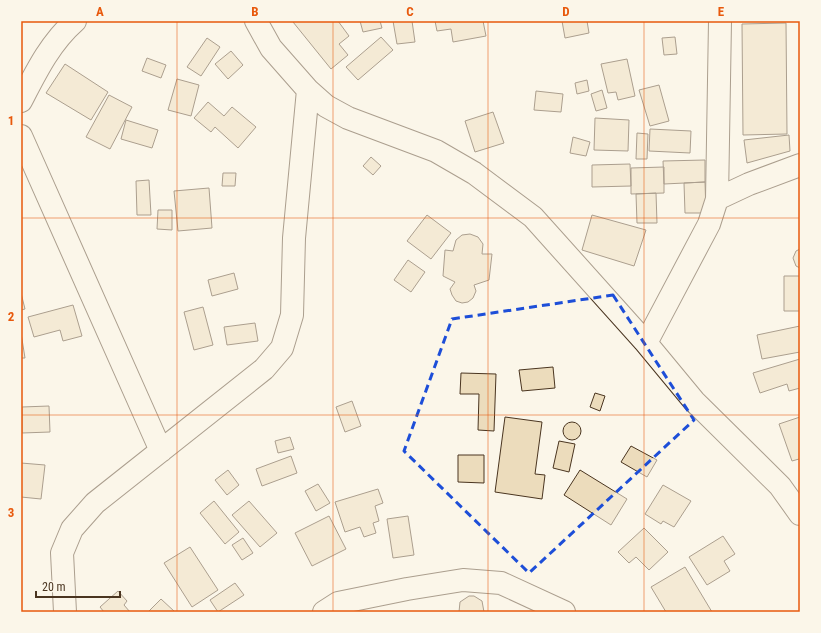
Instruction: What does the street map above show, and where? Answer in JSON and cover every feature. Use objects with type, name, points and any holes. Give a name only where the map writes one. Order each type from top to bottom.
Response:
[{"type":"street","points":[[21,101],[44,57],[65,30],[75,21]]},
{"type":"street","points":[[256,21],[271,48],[308,90],[326,106],[348,118],[436,151],[480,177],[533,217],[646,343],[694,401],[780,486],[800,514]]},
{"type":"street","points":[[646,343],[709,224],[717,198],[720,21]]},
{"type":"street","points":[[65,612],[62,553],[72,529],[95,503],[264,369],[282,348],[292,315],[294,238],[308,90]]},
{"type":"street","points":[[21,136],[161,451]]},
{"type":"street","points":[[717,198],[800,165]]},
{"type":"street","points":[[324,612],[338,603],[407,589],[463,580],[501,583],[564,612]]},
{"type":"highlighted area","points":[[613,295],[694,420],[529,573],[404,451],[452,319]]},
{"type":"building","points":[[338,21],[349,36],[339,44],[348,55],[331,69],[293,22]]},
{"type":"building","points":[[360,21],[380,21],[382,28],[363,32]]},
{"type":"building","points":[[393,21],[412,21],[415,42],[397,44]]},
{"type":"building","points":[[435,21],[483,21],[486,36],[453,42],[451,29],[437,31]]},
{"type":"building","points":[[562,21],[587,21],[589,33],[565,38]]},
{"type":"building","points":[[786,23],[787,134],[743,135],[742,24]]},
{"type":"building","points":[[381,37],[393,50],[358,80],[346,67]]},
{"type":"building","points":[[675,37],[677,54],[664,55],[662,38]]},
{"type":"building","points":[[207,38],[220,47],[201,76],[187,67]]},
{"type":"building","points":[[231,51],[243,65],[228,79],[215,64]]},
{"type":"building","points":[[147,58],[166,65],[161,78],[142,71]]},
{"type":"building","points":[[627,59],[635,96],[618,100],[616,92],[608,93],[601,64]]},
{"type":"building","points":[[65,64],[108,92],[91,120],[46,93]]},
{"type":"building","points":[[177,79],[199,85],[191,116],[168,110]]},
{"type":"building","points":[[587,80],[589,91],[577,94],[575,83]]},
{"type":"building","points":[[659,85],[669,121],[650,126],[639,90]]},
{"type":"building","points":[[602,90],[607,108],[596,111],[591,94]]},
{"type":"building","points":[[536,91],[563,94],[561,112],[534,110]]},
{"type":"building","points":[[109,95],[132,107],[110,149],[86,137]]},
{"type":"building","points":[[208,102],[224,116],[232,107],[256,127],[238,148],[215,127],[211,132],[194,118]]},
{"type":"building","points":[[493,112],[504,143],[475,152],[465,121]]},
{"type":"building","points":[[595,118],[629,120],[628,151],[594,150]]},
{"type":"building","points":[[126,120],[158,130],[152,148],[121,139]]},
{"type":"building","points":[[650,129],[691,131],[690,153],[649,151]]},
{"type":"building","points":[[637,133],[648,134],[647,159],[636,159]]},
{"type":"building","points":[[789,135],[790,151],[747,163],[744,140]]},
{"type":"building","points":[[573,137],[590,142],[586,156],[570,153]]},
{"type":"building","points":[[371,157],[381,166],[373,175],[363,166]]},
{"type":"building","points":[[705,160],[705,182],[664,184],[663,161]]},
{"type":"building","points":[[630,164],[631,186],[592,187],[592,165]]},
{"type":"building","points":[[664,167],[664,193],[631,194],[631,168]]},
{"type":"building","points":[[223,173],[236,173],[235,186],[222,186]]},
{"type":"building","points":[[149,180],[151,215],[137,215],[136,181]]},
{"type":"building","points":[[705,182],[706,213],[685,213],[684,183]]},
{"type":"building","points":[[209,188],[212,228],[178,231],[174,191]]},
{"type":"building","points":[[656,193],[657,223],[637,223],[636,194]]},
{"type":"building","points":[[158,210],[172,210],[172,230],[157,229]]},
{"type":"building","points":[[427,215],[451,233],[431,259],[407,241]]},
{"type":"building","points":[[592,215],[646,230],[634,266],[582,250]]},
{"type":"building","points":[[470,234],[478,237],[483,244],[482,254],[492,254],[489,280],[474,285],[476,291],[473,298],[468,302],[462,303],[456,301],[450,289],[455,282],[443,276],[445,250],[453,251],[456,240],[462,235]]},
{"type":"building","points":[[800,249],[800,268],[796,266],[793,258],[796,251]]},
{"type":"building","points":[[408,260],[425,272],[411,292],[394,280]]},
{"type":"building","points":[[234,273],[238,289],[212,296],[208,280]]},
{"type":"building","points":[[784,276],[800,276],[800,311],[784,311]]},
{"type":"building","points":[[21,293],[25,309],[21,310]]},
{"type":"building","points":[[73,305],[82,336],[63,341],[60,330],[34,337],[28,317]]},
{"type":"building","points":[[203,307],[213,345],[194,350],[184,312]]},
{"type":"building","points":[[255,323],[258,341],[227,345],[224,327]]},
{"type":"building","points":[[800,326],[800,352],[762,359],[757,335]]},
{"type":"building","points":[[21,333],[25,358],[21,358]]},
{"type":"building","points":[[800,359],[800,388],[789,391],[787,384],[760,393],[753,373]]},
{"type":"building","points":[[553,367],[555,388],[522,391],[519,370]]},
{"type":"building","points":[[461,373],[496,374],[494,431],[478,430],[479,394],[460,394]]},
{"type":"building","points":[[595,393],[605,396],[600,411],[590,407]]},
{"type":"building","points":[[352,401],[361,426],[345,432],[336,407]]},
{"type":"building","points":[[49,406],[50,432],[22,433],[22,407]]},
{"type":"building","points":[[505,417],[542,422],[535,474],[545,475],[542,499],[495,492]]},
{"type":"building","points":[[800,417],[800,461],[799,459],[792,461],[779,424]]},
{"type":"building","points":[[568,422],[576,422],[581,427],[579,438],[576,440],[568,440],[563,435],[563,427]]},
{"type":"building","points":[[290,437],[294,449],[278,453],[275,441]]},
{"type":"building","points":[[559,441],[575,444],[569,472],[553,468]]},
{"type":"building","points":[[631,446],[657,460],[647,477],[621,462]]},
{"type":"building","points":[[458,455],[484,455],[484,483],[458,482]]},
{"type":"building","points":[[291,456],[297,473],[262,486],[256,469]]},
{"type":"building","points":[[21,463],[45,465],[41,499],[21,497]]},
{"type":"building","points":[[228,470],[239,485],[227,495],[215,480]]},
{"type":"building","points":[[580,470],[627,499],[611,525],[564,495]]},
{"type":"building","points":[[318,484],[330,503],[316,511],[305,491]]},
{"type":"building","points":[[663,485],[691,501],[674,527],[663,521],[661,524],[645,514]]},
{"type":"building","points":[[378,489],[383,503],[375,506],[379,521],[373,523],[376,533],[364,537],[360,527],[345,532],[335,502]]},
{"type":"building","points":[[214,501],[239,532],[225,544],[200,513]]},
{"type":"building","points":[[249,501],[277,533],[260,547],[232,515]]},
{"type":"building","points":[[329,516],[346,549],[312,566],[295,533]]},
{"type":"building","points":[[408,516],[414,555],[393,558],[387,519]]},
{"type":"building","points":[[644,528],[668,552],[649,570],[636,557],[629,563],[618,552]]},
{"type":"building","points":[[723,536],[735,554],[724,561],[730,571],[707,585],[689,557]]},
{"type":"building","points":[[243,538],[253,553],[242,560],[232,545]]},
{"type":"building","points":[[190,547],[218,590],[192,607],[164,563]]},
{"type":"building","points":[[685,567],[712,612],[666,612],[651,587]]},
{"type":"building","points":[[235,583],[244,595],[218,612],[210,600]]},
{"type":"building","points":[[118,591],[127,601],[124,605],[130,612],[104,612],[100,607]]},
{"type":"building","points":[[469,596],[474,596],[482,601],[484,612],[459,612],[460,602]]},
{"type":"building","points":[[161,599],[175,612],[148,612]]}]
